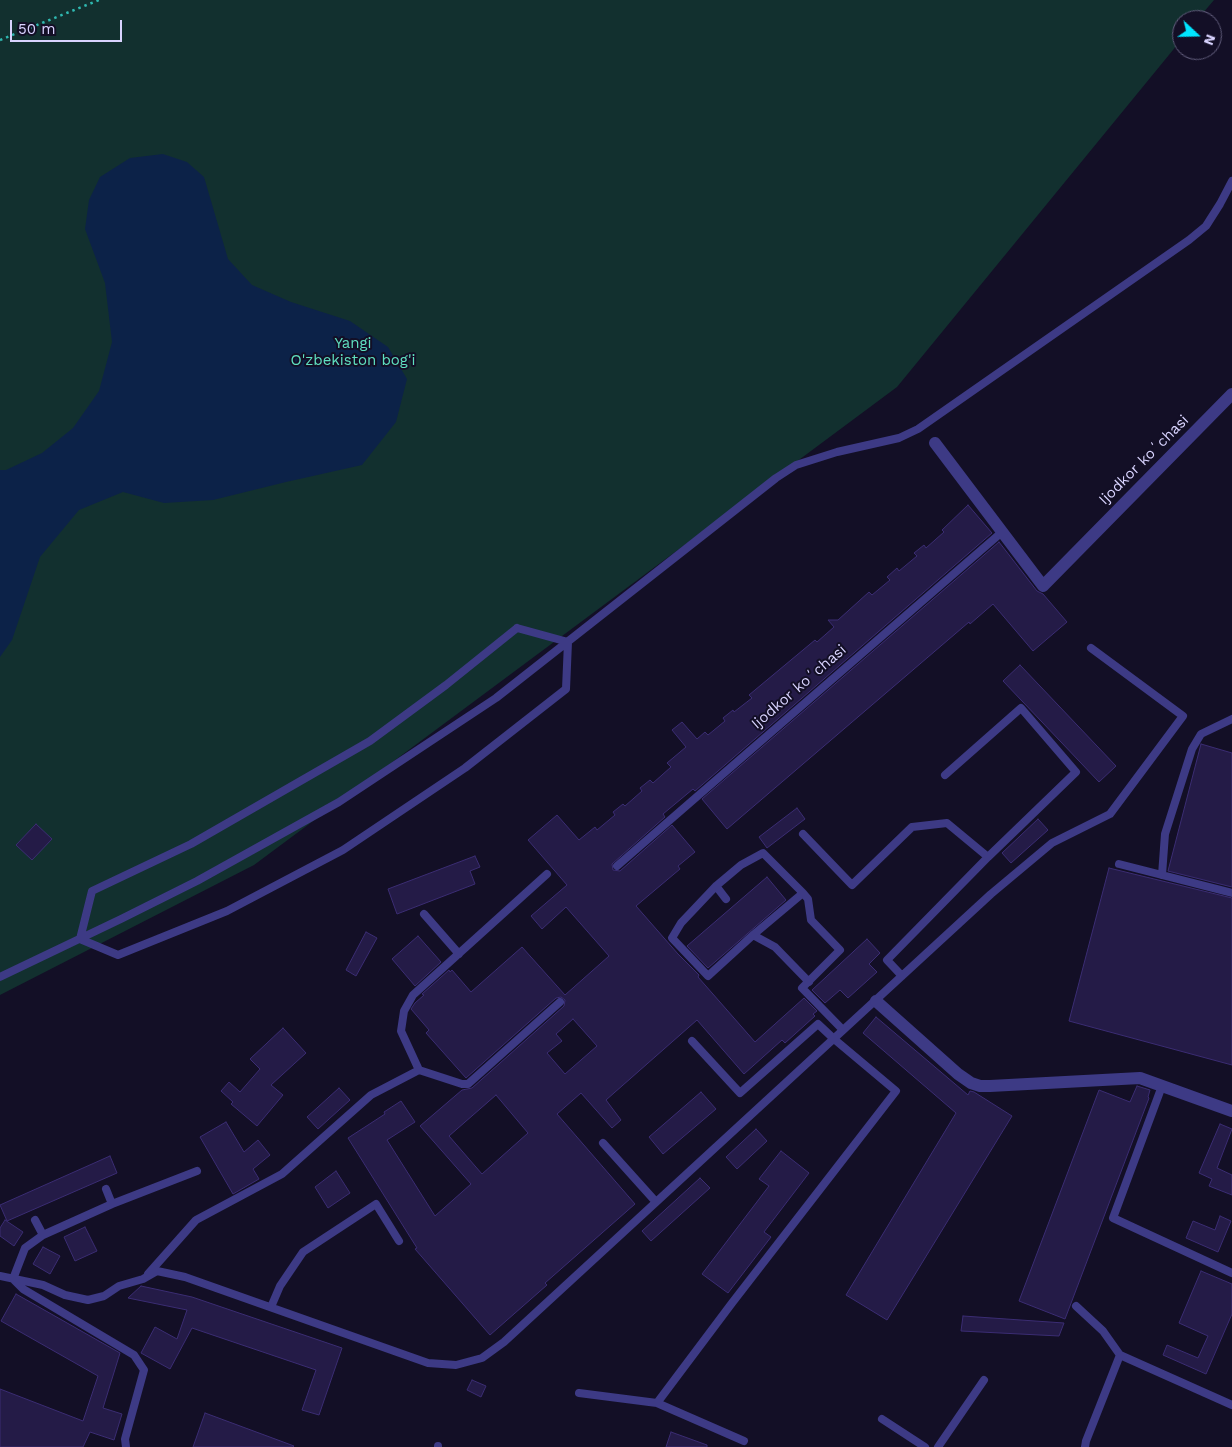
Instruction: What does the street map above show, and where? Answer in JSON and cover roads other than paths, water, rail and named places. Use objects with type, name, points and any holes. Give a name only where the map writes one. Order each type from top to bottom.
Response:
[{"type":"street","name":"Ijodkor koʻchasi","points":[[935,443],[1043,586],[1232,394]]},
{"type":"street","points":[[876,1001],[958,1074],[971,1083],[980,1086],[1140,1078],[1232,1111]]},
{"type":"lane","points":[[0,977],[197,881],[339,802],[496,698],[776,478],[796,465],[837,452],[899,438],[918,429],[1189,240],[1206,226],[1232,181]]},
{"type":"lane","name":"Ijodkor koʻchasi","points":[[617,866],[1002,532]]},
{"type":"lane","points":[[80,938],[92,891],[191,844],[370,741],[446,685],[517,628],[568,642]]},
{"type":"lane","points":[[80,938],[118,955],[227,911],[343,850],[465,768],[566,689],[568,642]]},
{"type":"lane","points":[[0,1276],[43,1285],[65,1296],[88,1300],[104,1296],[119,1286],[143,1279],[157,1271],[185,1277],[428,1363],[456,1365],[482,1358],[504,1342],[834,1040],[990,894],[1052,843],[1110,814],[1183,716],[1091,648]]},
{"type":"lane","points":[[902,976],[887,960],[988,857],[1076,772],[1022,708],[945,775]]},
{"type":"lane","points":[[1162,875],[1165,834],[1192,750],[1201,734],[1232,719]]},
{"type":"lane","points":[[803,834],[852,885],[912,827],[947,823],[988,857]]},
{"type":"lane","points":[[803,893],[708,976],[672,938],[681,923],[716,886],[741,865],[762,853],[803,893],[808,898],[811,920],[840,950],[802,988],[843,1030]]},
{"type":"lane","points":[[1119,864],[1232,893]]},
{"type":"lane","points":[[419,1070],[401,1031],[404,1011],[413,995],[547,874]]},
{"type":"lane","points":[[716,886],[726,899]]},
{"type":"lane","points":[[424,914],[459,954]]},
{"type":"lane","points":[[753,935],[775,947],[809,982]]},
{"type":"lane","points":[[143,1279],[196,1220],[282,1174],[371,1095],[419,1070],[462,1084],[468,1084],[560,1002]]},
{"type":"lane","points":[[657,1403],[896,1090],[834,1040],[818,1024],[740,1093],[692,1041]]},
{"type":"lane","points":[[1162,1086],[1113,1218],[1232,1273]]},
{"type":"lane","points":[[602,1143],[656,1202]]},
{"type":"lane","points":[[13,1279],[25,1248],[43,1235],[112,1204],[197,1171]]},
{"type":"lane","points":[[106,1189],[112,1204]]},
{"type":"lane","points":[[271,1307],[280,1286],[303,1252],[376,1204],[399,1242]]},
{"type":"lane","points":[[35,1220],[43,1235]]},
{"type":"lane","points":[[13,1279],[23,1289],[134,1356],[144,1370],[125,1439],[126,1447]]},
{"type":"lane","points":[[1076,1306],[1103,1331],[1120,1355],[1232,1405]]},
{"type":"lane","points":[[1086,1447],[1086,1441],[1120,1355]]},
{"type":"lane","points":[[938,1447],[984,1380]]},
{"type":"lane","points":[[580,1393],[657,1403],[744,1441]]},
{"type":"lane","points":[[882,1419],[925,1447]]},
{"type":"water","points":[[163,154],[187,162],[204,177],[228,259],[252,285],[291,302],[350,321],[388,347],[407,379],[396,422],[362,465],[213,500],[164,503],[123,492],[79,510],[40,557],[12,640],[0,657],[0,470],[6,470],[42,453],[73,428],[99,391],[112,342],[105,283],[85,229],[89,200],[100,177],[130,158]]},
{"type":"park label","name":"Yangi O'zbekiston bog'i","points":[[353,352]]}]
